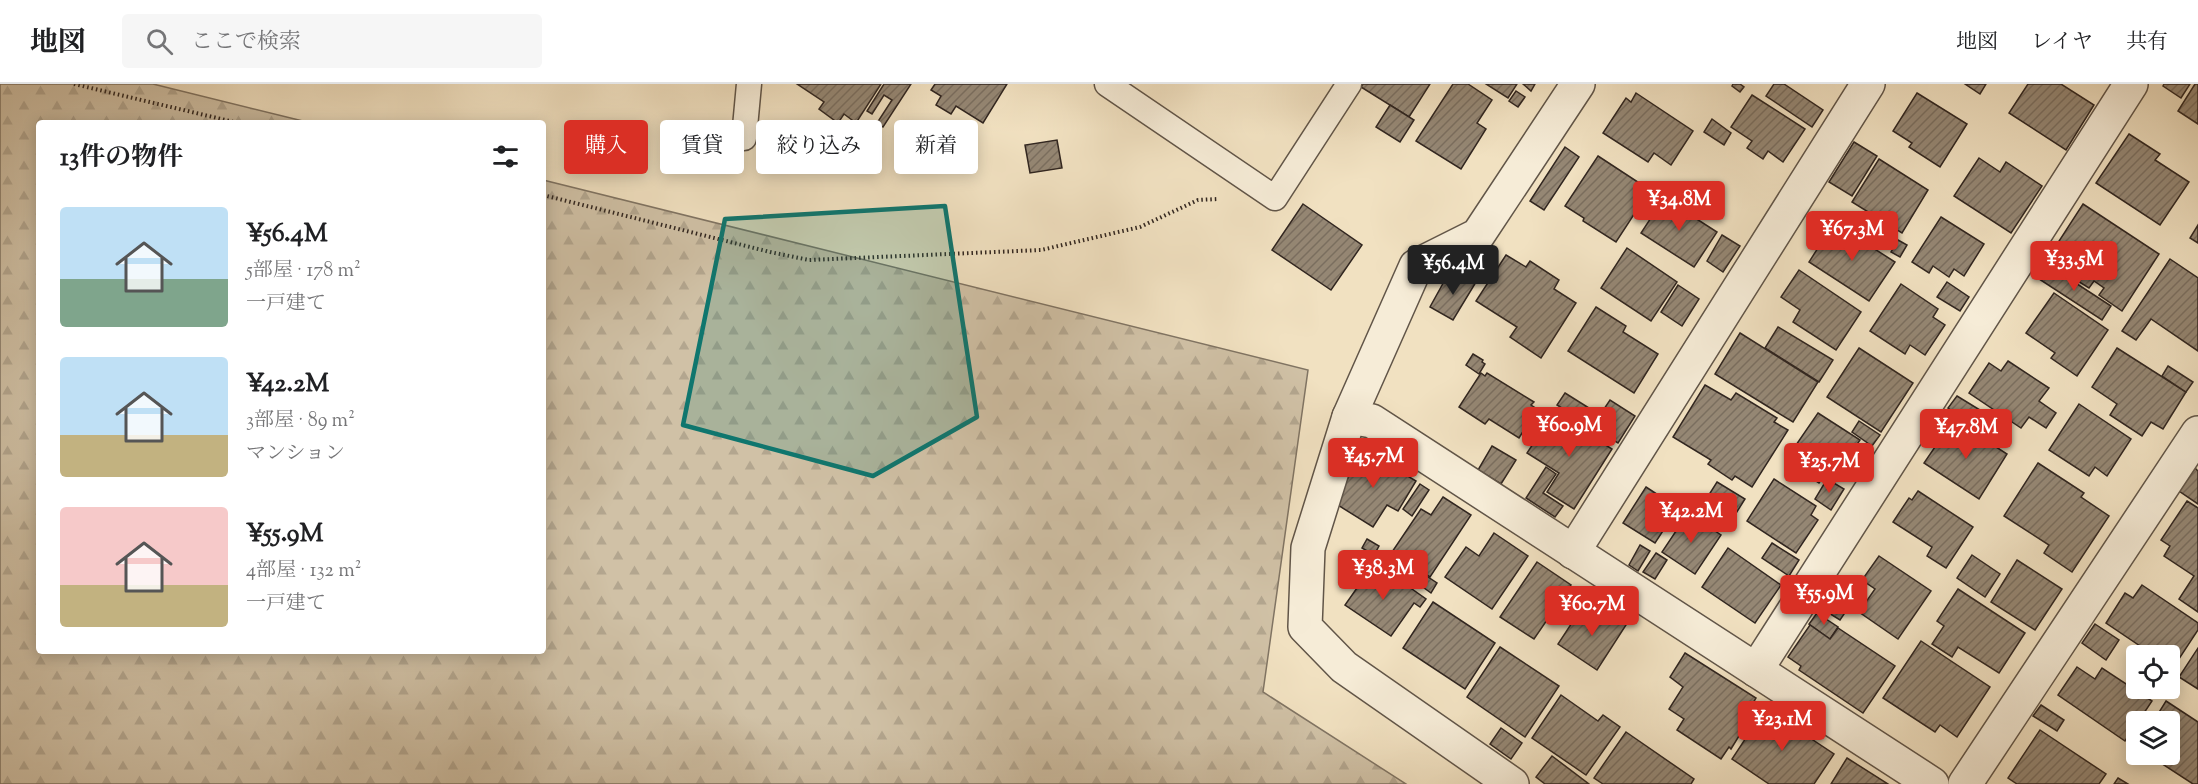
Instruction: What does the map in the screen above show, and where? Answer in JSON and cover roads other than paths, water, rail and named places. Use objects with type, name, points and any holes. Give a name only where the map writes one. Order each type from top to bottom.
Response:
[{"type":"street","points":[[1512,784],[1344,667],[1305,627],[1308,548],[1349,417],[1416,266],[1478,235],[1578,84]]},
{"type":"street","points":[[1573,552],[1868,84]]},
{"type":"street","points":[[1756,670],[2131,84]]},
{"type":"street","points":[[1349,417],[1372,422],[1932,784]]},
{"type":"street","points":[[1965,784],[2198,433]]},
{"type":"lane","points":[[744,138],[749,84]]},
{"type":"lane","points":[[1107,84],[1275,198],[1349,84]]}]
